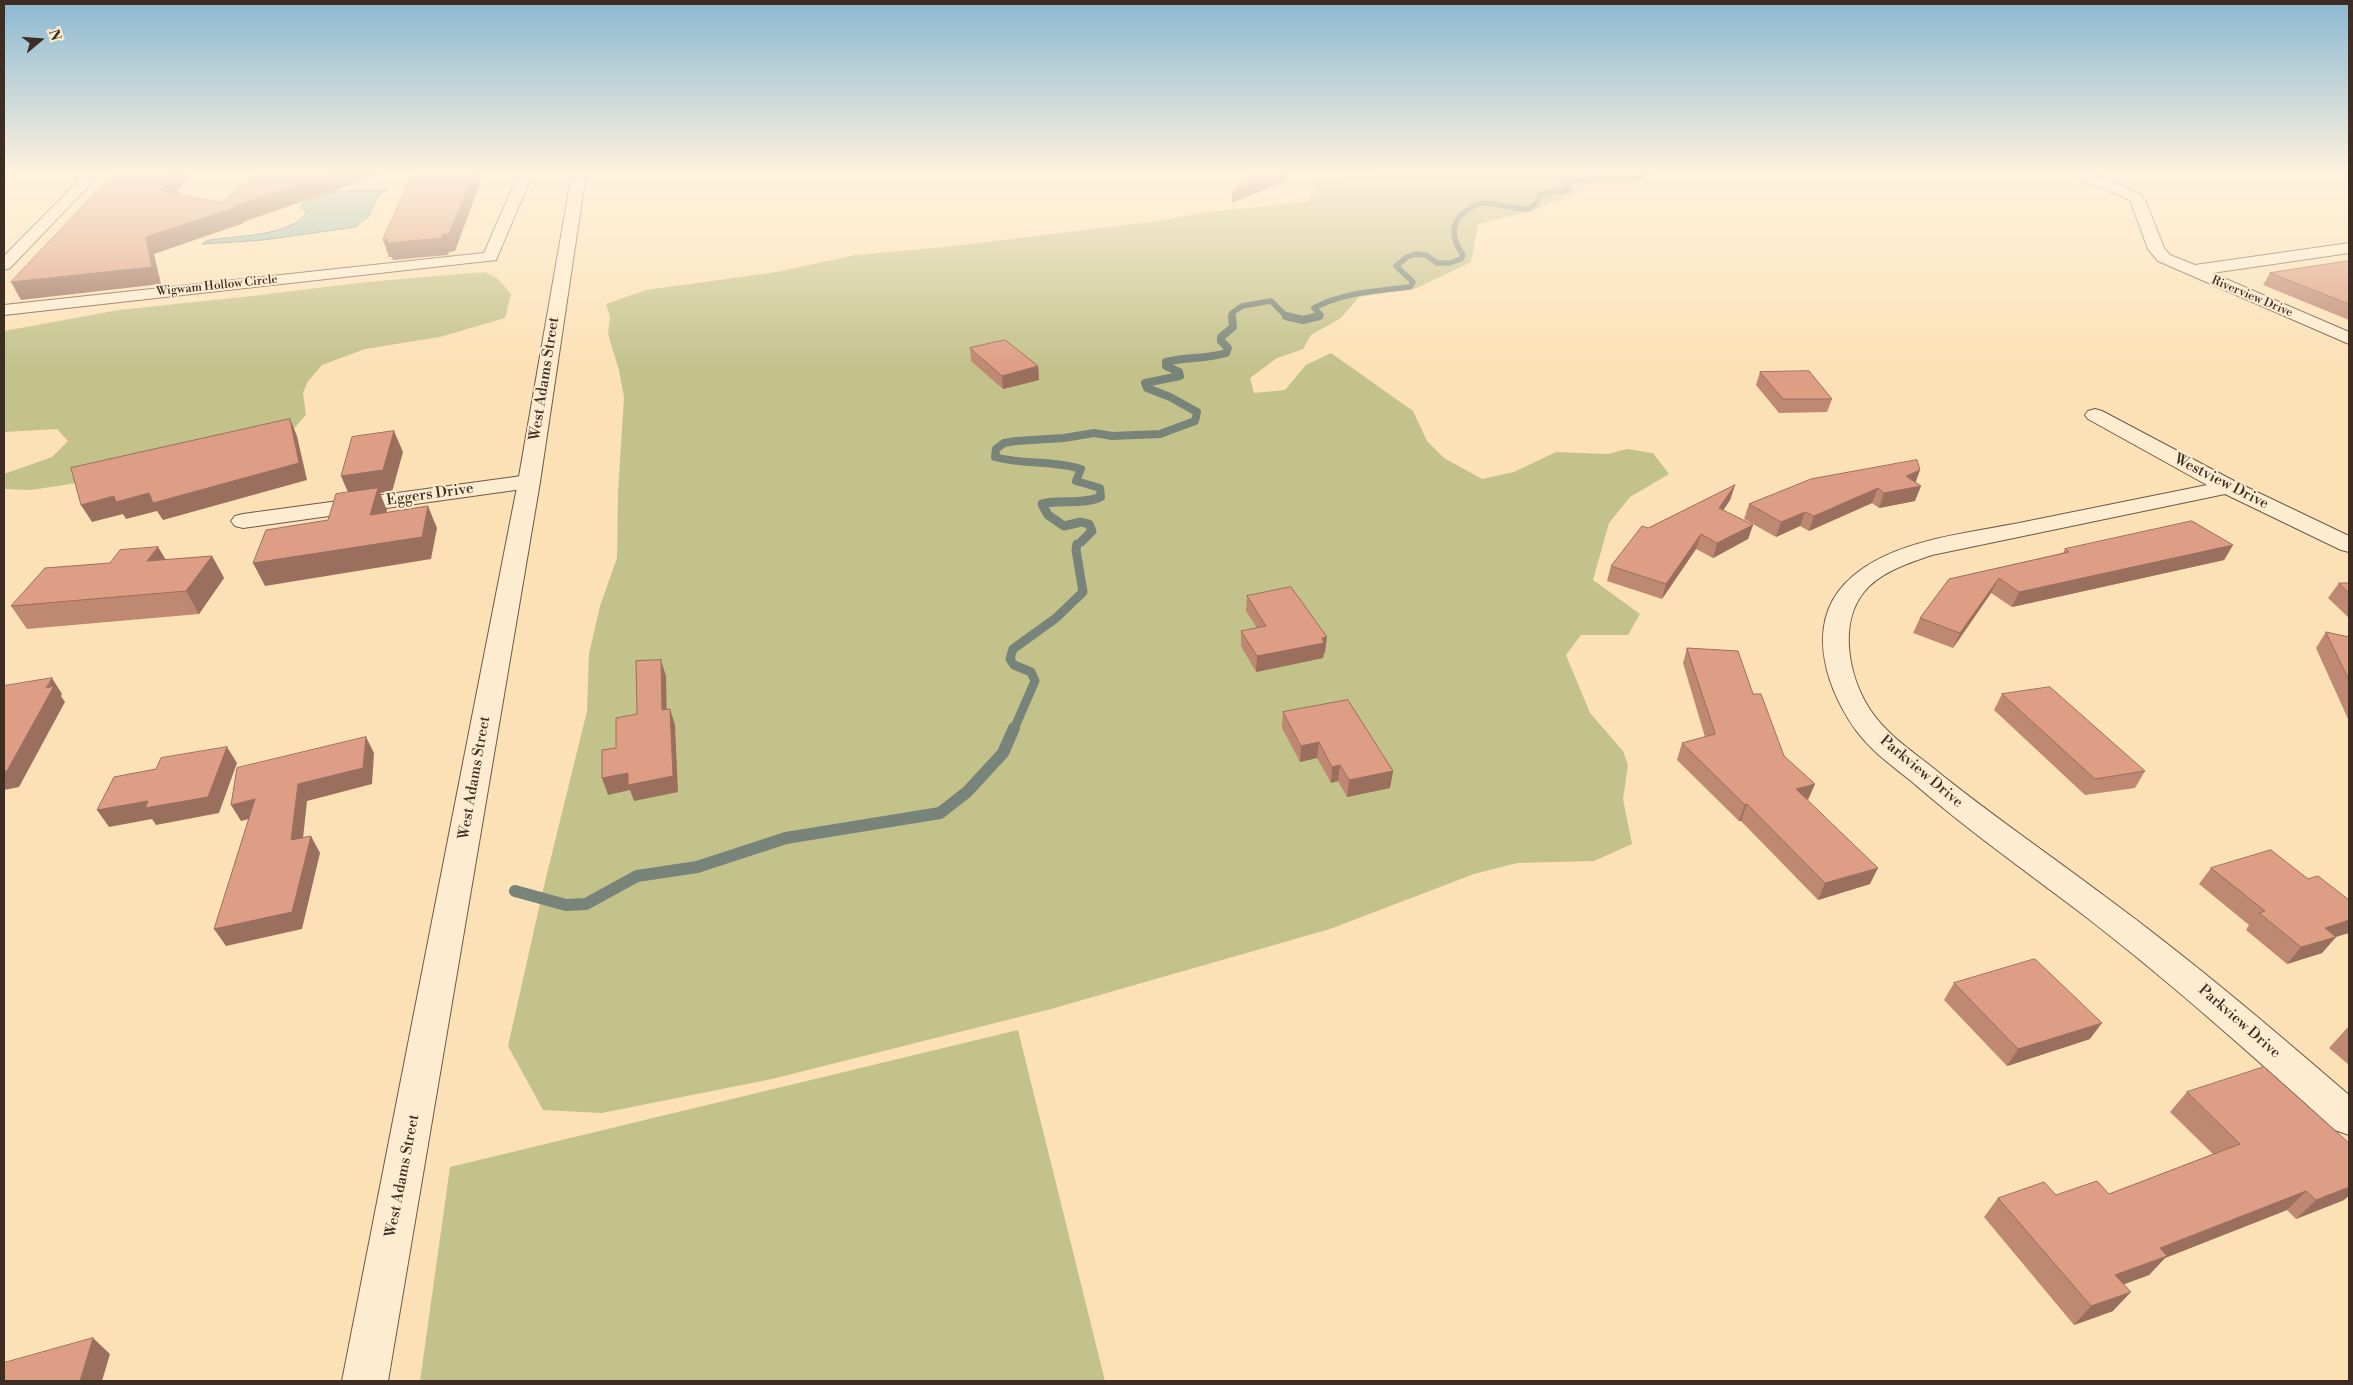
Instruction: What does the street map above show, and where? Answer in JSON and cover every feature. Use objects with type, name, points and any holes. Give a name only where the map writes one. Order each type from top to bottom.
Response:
[{"type":"street","points":[[4,265],[31,238]]},
{"type":"street","name":"Wigwam Hollow Circle","points":[[4,310],[490,256],[498,238]]},
{"type":"street","name":"West Adams Street","points":[[365,1381],[528,482],[568,238]]},
{"type":"street","name":"Riverview Drive","points":[[2152,238],[2159,254],[2191,271],[2349,339]]},
{"type":"street","points":[[2191,271],[2349,248]]},
{"type":"street","name":"Westview Drive","points":[[2095,415],[2228,487],[2349,545]]},
{"type":"street","name":"Eggers Drive","points":[[242,521],[528,482]]},
{"type":"street","name":"Parkview Drive","points":[[2228,487],[1926,549],[1898,559],[1874,572],[1855,588],[1842,606],[1835,628],[1835,653],[1842,680],[1854,702],[1880,740],[2006,842],[2093,905],[2210,996],[2349,1118]]},
{"type":"shaded area","points":[[1023,238],[1475,238],[1471,262],[1417,288],[1359,297],[1341,318],[1311,335],[1303,349],[1277,358],[1250,378],[1254,393],[1285,390],[1306,365],[1331,353],[1413,411],[1427,441],[1444,458],[1482,479],[1514,472],[1556,452],[1608,454],[1627,449],[1653,453],[1669,474],[1630,497],[1609,523],[1593,580],[1640,614],[1628,635],[1581,635],[1566,655],[1590,713],[1623,751],[1628,765],[1623,799],[1632,844],[1594,861],[1517,863],[1474,874],[1330,929],[1051,1009],[772,1079],[602,1113],[543,1110],[508,1046],[543,890],[587,711],[589,654],[600,606],[617,558],[618,493],[624,397],[619,370],[608,334],[610,317],[606,304],[646,290],[777,272],[855,255]]},
{"type":"shaded area","points":[[485,272],[497,278],[511,294],[505,318],[440,337],[365,349],[322,365],[308,381],[303,393],[306,415],[289,434],[77,483],[31,490],[4,489],[4,474],[52,457],[68,441],[57,429],[4,432],[4,331],[119,310],[367,282]]},
{"type":"shaded area","points":[[1018,1030],[1105,1381],[420,1381],[450,1167]]},
{"type":"water","points":[[232,238],[280,238],[202,244],[209,240]]},
{"type":"building","points":[[53,238],[146,238],[152,267],[11,282]]},
{"type":"building","points":[[384,238],[442,238],[387,243],[388,239],[383,240]]},
{"type":"building","points":[[2349,261],[2349,304],[2270,273]]},
{"type":"building","points":[[1005,340],[1038,366],[1002,376],[970,348]]},
{"type":"building","points":[[1809,371],[1832,399],[1783,399],[1760,372]]},
{"type":"building","points":[[290,419],[299,463],[153,503],[149,493],[116,502],[114,496],[81,505],[71,468]]},
{"type":"building","points":[[394,431],[383,470],[341,476],[352,437]]},
{"type":"building","points":[[1917,460],[1920,470],[1906,476],[1921,486],[1884,493],[1878,488],[1814,516],[1805,512],[1781,522],[1749,504],[1811,479]]},
{"type":"building","points":[[1735,485],[1719,508],[1753,525],[1717,543],[1701,534],[1666,584],[1611,566],[1642,526],[1648,528]]},
{"type":"building","points":[[378,488],[370,515],[428,506],[422,537],[253,563],[266,530],[328,520],[336,494]]},
{"type":"building","points":[[2192,521],[2233,545],[2019,592],[1999,578],[1960,633],[1920,618],[1949,579],[2069,552],[2065,549]]},
{"type":"building","points":[[158,547],[147,561],[212,556],[186,591],[11,606],[45,568],[110,563],[120,550]]},
{"type":"building","points":[[2339,583],[2349,583],[2349,593]]},
{"type":"building","points":[[1291,587],[1327,637],[1322,638],[1324,643],[1257,656],[1241,631],[1266,626],[1247,596]]},
{"type":"building","points":[[2326,632],[2349,637],[2349,680]]},
{"type":"building","points":[[1687,648],[1738,651],[1753,694],[1761,694],[1784,756],[1815,784],[1796,789],[1878,868],[1825,883],[1747,804],[1745,805],[1682,743],[1715,734]]},
{"type":"building","points":[[661,660],[662,710],[670,709],[673,776],[628,785],[628,773],[602,778],[602,750],[616,748],[616,718],[637,714],[636,661]]},
{"type":"building","points":[[52,678],[46,688],[54,686],[7,771],[4,771],[4,686]]},
{"type":"building","points":[[2050,687],[2145,771],[2095,779],[2002,694]]},
{"type":"building","points":[[1348,700],[1393,771],[1349,780],[1340,765],[1332,767],[1319,742],[1301,746],[1283,712]]},
{"type":"building","points":[[366,737],[363,768],[298,784],[291,840],[311,836],[292,912],[214,929],[255,799],[231,805],[237,768]]},
{"type":"building","points":[[227,747],[208,797],[145,808],[148,801],[97,810],[114,777],[156,769],[161,758]]},
{"type":"building","points":[[2271,850],[2308,879],[2318,876],[2349,900],[2349,920],[2325,928],[2336,937],[2301,947],[2259,913],[2265,911],[2211,868]]},
{"type":"building","points":[[2035,959],[2102,1023],[2018,1049],[1954,983]]},
{"type":"building","points":[[2264,1067],[2349,1143],[2349,1187],[2316,1200],[2306,1191],[2160,1248],[2167,1256],[2115,1275],[2131,1292],[2091,1306],[1998,1198],[2044,1182],[2056,1195],[2097,1181],[2109,1194],[2240,1144],[2187,1092]]},
{"type":"building","points":[[93,1338],[80,1381],[4,1381],[4,1363]]},
{"type":"waterway","points":[[1317,318],[1321,315],[1314,308],[1325,303],[1349,295],[1410,287],[1413,282],[1396,266],[1407,257],[1416,254],[1426,255],[1437,263],[1450,263],[1461,259],[1463,255],[1455,238]]},
{"type":"waterway","points":[[1232,316],[1232,313],[1242,306],[1271,301],[1286,316]]},
{"type":"waterway","points":[[1098,498],[1101,497],[1100,488],[1076,481],[1081,469],[1060,464],[1016,461],[995,457],[996,449],[1004,443],[1016,441],[1064,438],[1094,433],[1112,436],[1160,434],[1195,421],[1197,412],[1170,397],[1147,388],[1145,383],[1180,376],[1179,372],[1166,366],[1166,362],[1226,353],[1228,348],[1221,341],[1221,337],[1233,327],[1232,316]]},
{"type":"waterway","points":[[1286,316],[1303,320],[1319,316]]},
{"type":"waterway","points":[[1081,542],[1092,531],[1089,524],[1081,522],[1064,526],[1048,515],[1042,504],[1098,498]]},
{"type":"waterway","points":[[1014,729],[1035,681],[1031,672],[1014,665],[1010,659],[1013,649],[1056,618],[1083,592],[1076,550],[1077,544]]},
{"type":"waterway","points":[[515,891],[566,905],[586,904],[637,876],[697,867],[786,838],[940,813],[967,792],[1003,753],[1014,728]]}]
